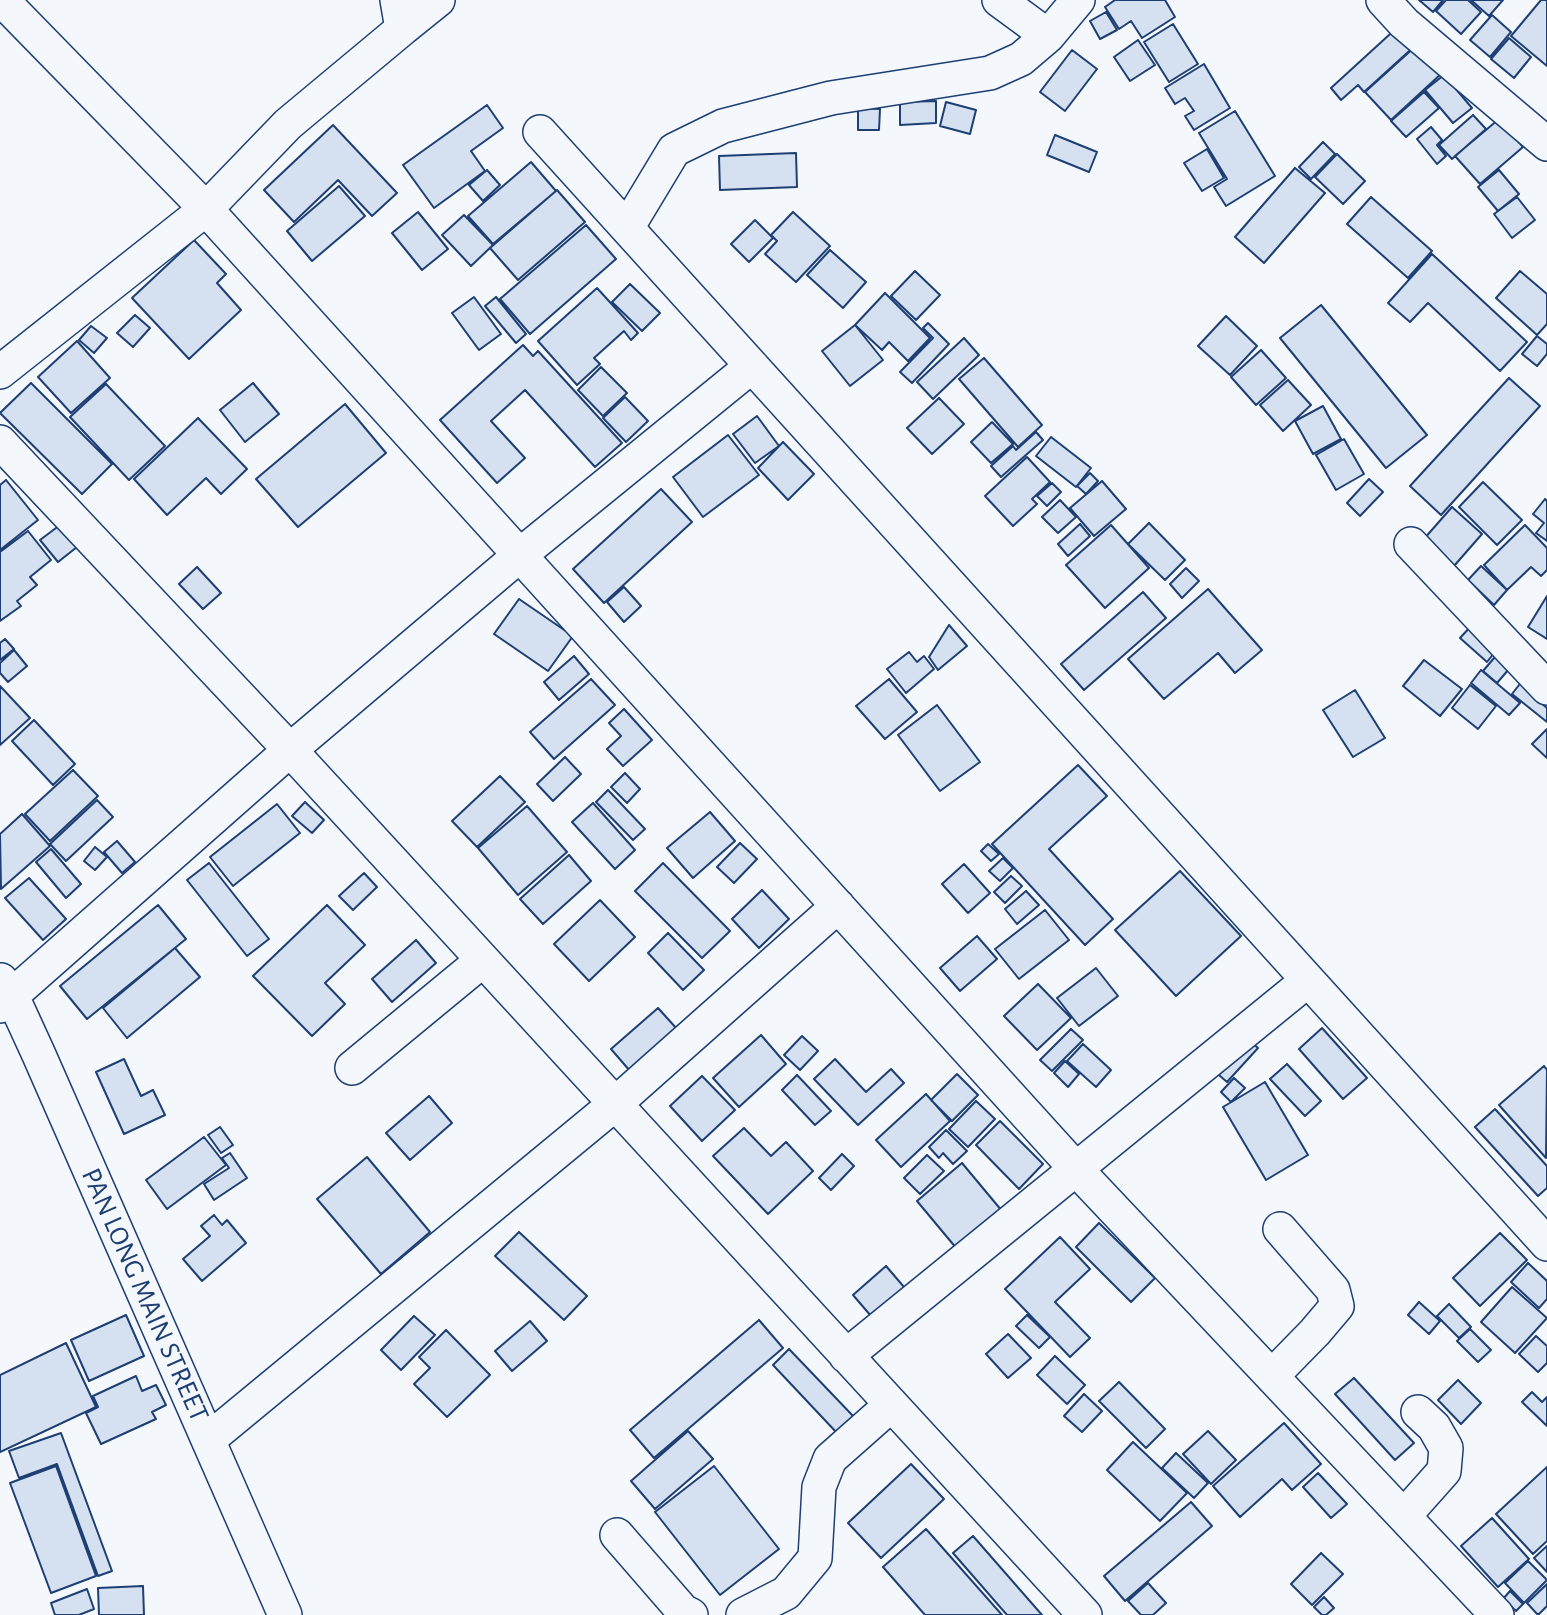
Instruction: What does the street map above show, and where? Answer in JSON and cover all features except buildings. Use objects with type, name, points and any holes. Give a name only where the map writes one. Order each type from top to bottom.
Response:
[{"type":"street","points":[[2,0],[206,209],[1076,1169],[1497,1615]]},
{"type":"street","points":[[0,372],[206,209],[400,14],[438,0]]},
{"type":"street","points":[[999,0],[1048,36]]},
{"type":"street","points":[[627,228],[674,150],[723,127],[831,98],[990,73],[1021,59],[1048,36],[1079,0]]},
{"type":"street","points":[[1383,0],[1404,23],[1547,144]]},
{"type":"street","points":[[540,132],[1547,1244]]},
{"type":"street","points":[[4,993],[520,555],[752,366]]},
{"type":"street","points":[[0,442],[290,750],[1085,1615]]},
{"type":"street","points":[[1411,544],[1547,688]]},
{"type":"street","points":[[208,1440],[615,1104],[838,906]]},
{"type":"street","points":[[352,1068],[483,960]]},
{"type":"street","points":[[846,1356],[1307,981]]},
{"type":"street","name":"PAN LONG MAIN STREET","points":[[4,993],[285,1615]]},
{"type":"street","points":[[1272,1376],[1337,1306],[1333,1290],[1280,1229]]},
{"type":"street","points":[[743,1615],[786,1593],[815,1558],[819,1487],[830,1459],[891,1405]]},
{"type":"street","points":[[1404,1516],[1444,1471],[1447,1448],[1434,1427],[1418,1412]]},
{"type":"street","points":[[617,1535],[683,1611],[691,1615]]}]
